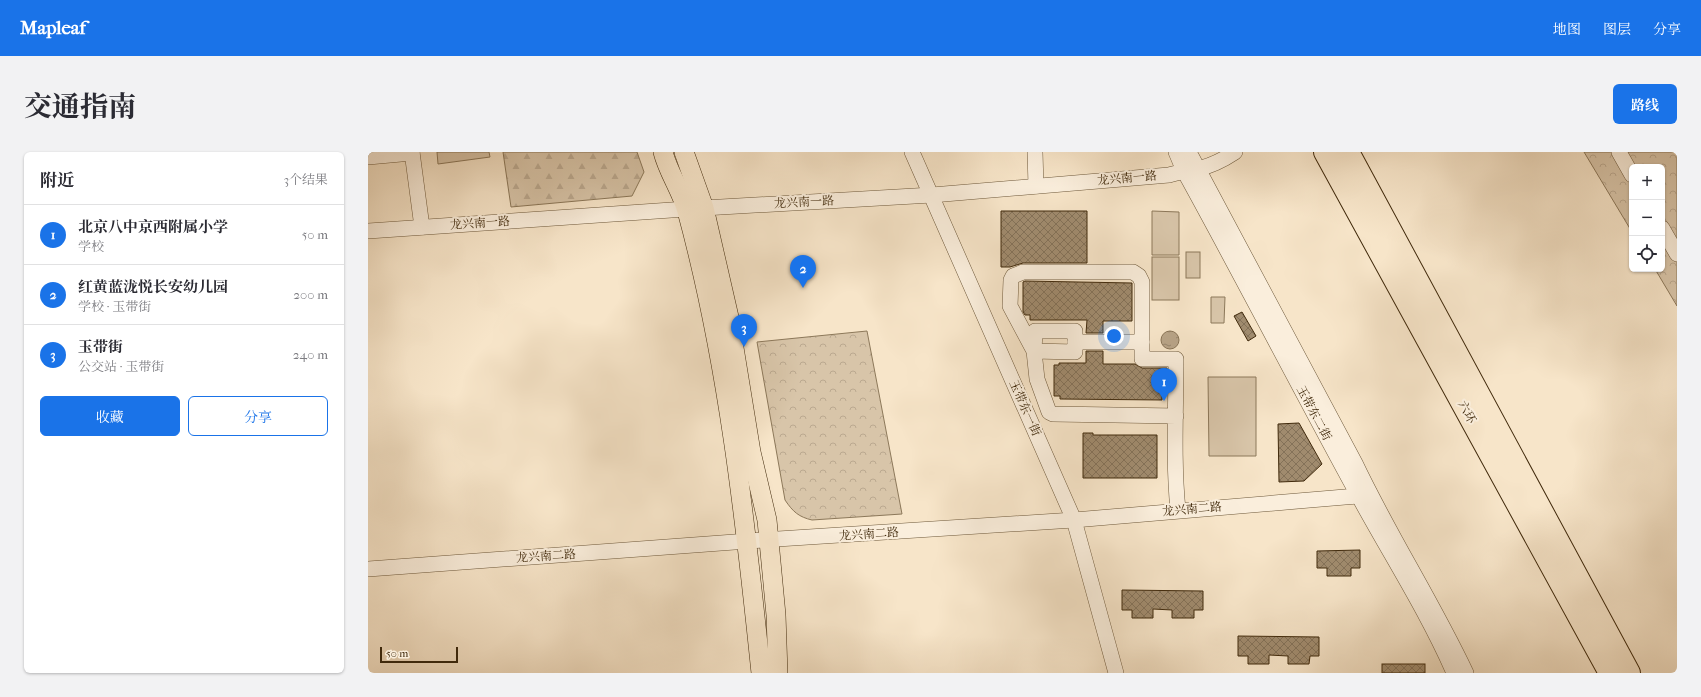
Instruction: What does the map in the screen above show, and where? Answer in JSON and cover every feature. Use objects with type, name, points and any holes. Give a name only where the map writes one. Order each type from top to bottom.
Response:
[{"type":"highway","name":"六环","points":[[1325,152],[1610,673]]},
{"type":"highway","name":"六环","points":[[1348,152],[1629,673]]},
{"type":"main road","points":[[663,152],[666,164],[695,208],[729,317],[751,452],[767,520],[776,615],[778,673]]},
{"type":"main road","points":[[684,152],[720,357],[748,541],[761,673]]},
{"type":"street","name":"玉带东一街","points":[[912,152],[1074,520],[1116,673]]},
{"type":"street","points":[[1034,152],[1036,186]]},
{"type":"street","name":"玉带东二街","points":[[1176,152],[1191,170],[1250,289],[1363,494],[1454,673]]},
{"type":"street","name":"玉带东二街","points":[[1189,152],[1191,170]]},
{"type":"street","name":"龙兴南一路","points":[[368,230],[695,208],[932,195],[1170,175],[1222,160],[1235,152]]},
{"type":"street","points":[[1619,152],[1629,170]]},
{"type":"street","points":[[368,157],[412,153],[422,226]]},
{"type":"street","points":[[1665,233],[1677,254]]},
{"type":"street","points":[[1034,352],[1010,306],[1011,280],[1013,276],[1023,272],[1122,266],[1139,276],[1142,282],[1142,359],[1176,359],[1176,495],[1178,510]]},
{"type":"street","points":[[1034,352],[1075,352],[1075,331],[1035,331],[1034,352],[1037,379],[1049,412],[1053,414],[1176,416]]},
{"type":"street","points":[[1075,342],[1142,342]]},
{"type":"street","name":"玉带东二街","points":[[1363,494],[1447,632],[1466,673]]},
{"type":"street","name":"龙兴南二路","points":[[368,569],[748,541],[1074,520],[1363,494]]},
{"type":"green space","points":[[437,152],[489,152],[490,157],[438,164]]},
{"type":"green space","points":[[503,152],[637,152],[644,172],[632,196],[511,207]]},
{"type":"green space","points":[[1584,152],[1677,152],[1677,306],[1657,272],[1665,272],[1665,164],[1629,164],[1629,227]]},
{"type":"green space","points":[[1152,211],[1179,212],[1179,255],[1152,255]]},
{"type":"green space","points":[[1186,252],[1200,252],[1200,278],[1186,278]]},
{"type":"green space","points":[[1152,257],[1179,257],[1179,300],[1152,300]]},
{"type":"green space","points":[[1211,297],[1225,297],[1224,323],[1211,323]]},
{"type":"green space","points":[[867,331],[902,514],[812,520],[807,519],[800,516],[785,500],[757,342]]},
{"type":"green space","points":[[1208,377],[1256,377],[1256,456],[1209,456]]},
{"type":"water","points":[[1170,331],[1176,334],[1179,340],[1176,346],[1170,349],[1164,346],[1161,340],[1164,334]]},
{"type":"building","points":[[1001,211],[1087,211],[1087,263],[1023,263],[1010,267],[1001,267]]},
{"type":"building","points":[[1023,282],[1132,283],[1132,321],[1103,321],[1103,333],[1086,333],[1087,320],[1030,320],[1030,315],[1025,315],[1023,312]]},
{"type":"building","points":[[1242,312],[1256,336],[1248,341],[1234,316]]},
{"type":"building","points":[[1086,351],[1103,351],[1103,364],[1135,364],[1142,368],[1167,368],[1167,394],[1162,394],[1162,400],[1060,399],[1060,396],[1054,396],[1054,365],[1059,365],[1059,363],[1086,363]]},
{"type":"building","points":[[1299,423],[1322,464],[1304,481],[1279,482],[1278,424]]},
{"type":"building","points":[[1083,433],[1093,433],[1093,435],[1157,435],[1157,478],[1083,478]]},
{"type":"building","points":[[1360,550],[1360,568],[1351,568],[1351,576],[1327,576],[1327,568],[1317,568],[1317,551]]},
{"type":"building","points":[[1122,590],[1203,591],[1203,610],[1194,610],[1194,618],[1172,618],[1172,610],[1153,609],[1153,618],[1132,618],[1132,610],[1122,610]]},
{"type":"building","points":[[1238,636],[1319,637],[1319,656],[1310,656],[1309,664],[1288,664],[1288,656],[1269,655],[1269,664],[1248,664],[1248,656],[1238,656]]},
{"type":"building","points":[[1382,664],[1425,664],[1425,673],[1382,673]]},
{"type":"place","name":"红黄蓝泷悦长安幼儿园","points":[[803,288]]},
{"type":"place","name":"玉带街","points":[[744,347]]},
{"type":"place","name":"北京八中京西附属小学","points":[[1164,401]]}]
